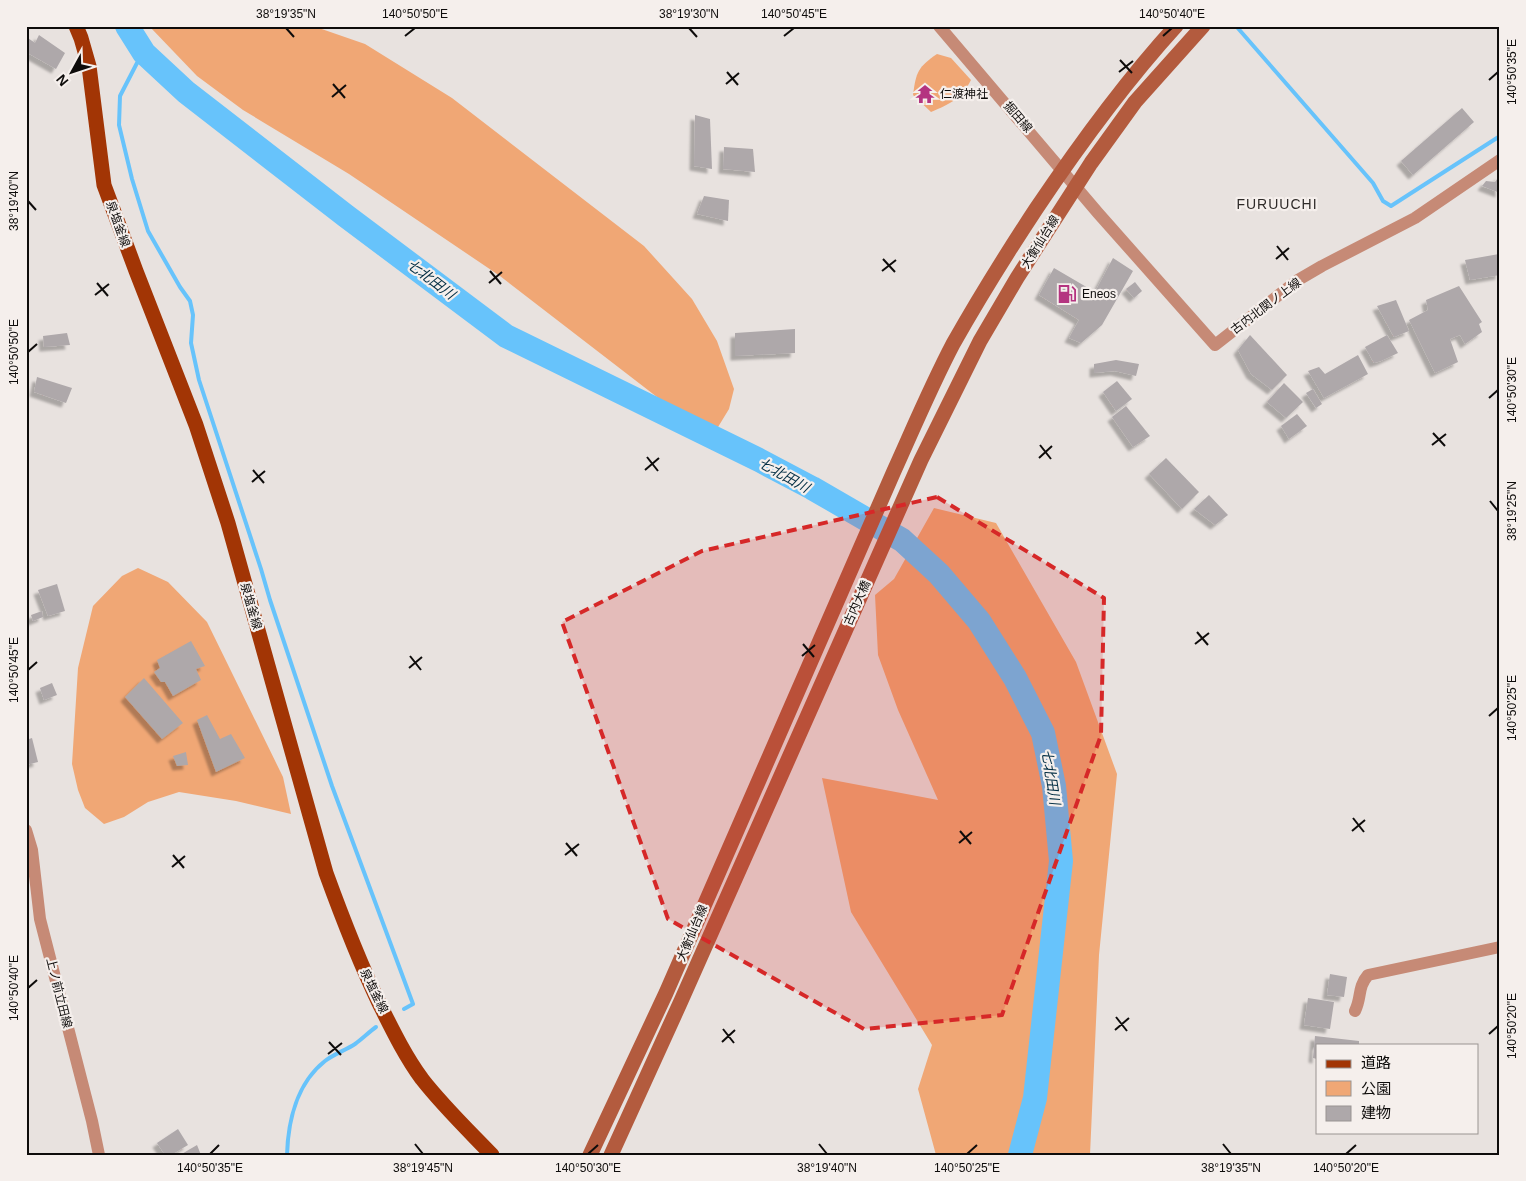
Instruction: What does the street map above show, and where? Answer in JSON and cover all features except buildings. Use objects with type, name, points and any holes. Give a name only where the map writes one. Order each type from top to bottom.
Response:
[{"type":"main road","name":"泉塩釜線","points":[[76,26],[82,38],[89,66],[104,185],[196,425],[228,523],[326,873],[340,912],[360,962],[397,1040],[421,1078],[441,1102],[492,1155]]},
{"type":"main road","name":"大衡仙台線","points":[[894,471],[930,390],[979,298],[1063,170],[1115,97],[1176,26]]},
{"type":"main road","name":"大衡仙台線","points":[[912,480],[980,341],[1090,162],[1135,102],[1203,26]]},
{"type":"main road","points":[[903,451],[921,460]]},
{"type":"main road","name":"古内大橋","points":[[789,710],[894,471]]},
{"type":"main road","name":"古内大橋","points":[[802,726],[912,480]]},
{"type":"main road","name":"大衡仙台線","points":[[590,1155],[667,990],[789,710]]},
{"type":"main road","name":"大衡仙台線","points":[[611,1155],[802,726]]},
{"type":"street","name":"掘田線","points":[[939,26],[1076,186]]},
{"type":"street","name":"古内北関ノ上線","points":[[1076,186],[1215,345],[1298,280],[1415,218],[1500,160]]},
{"type":"street","name":"上ノ前立田線","points":[[26,830],[40,919],[99,1155]]},
{"type":"street","points":[[1355,1011],[1359,1004],[1361,982],[1368,975],[1500,947]]},
{"type":"highlighted area","points":[[937,497],[1104,598],[1101,735],[1002,1015],[864,1029],[668,919],[562,622],[702,551]]},
{"type":"green space","points":[[152,26],[313,26],[365,44],[452,98],[644,246],[692,299],[717,341],[734,389],[729,409],[715,432],[709,434],[670,407],[500,276],[349,174],[243,110],[197,76],[151,28]]},
{"type":"green space","points":[[937,54],[951,58],[971,80],[963,92],[954,100],[931,112],[913,95],[919,71]]},
{"type":"green space","points":[[934,508],[996,523],[1076,662],[1117,774],[1099,955],[1090,1155],[936,1155],[918,1089],[932,1045],[851,912],[822,778],[938,800],[898,710],[878,655],[875,595],[894,579]]},
{"type":"green space","points":[[138,568],[168,582],[207,622],[283,777],[291,814],[236,801],[179,792],[148,802],[124,817],[104,824],[85,808],[78,790],[72,764],[78,668],[93,606],[122,576]]},
{"type":"waterway","name":"七北田川","points":[[127,26],[144,53],[186,92],[346,216],[506,336],[759,460],[902,540],[939,574],[979,621],[1015,678],[1043,733],[1054,786],[1061,861],[1035,1098],[1020,1155]]},
{"type":"waterway","points":[[1236,26],[1373,183],[1383,201],[1391,206],[1500,136]]},
{"type":"waterway","points":[[147,56],[137,63],[120,96],[119,125],[132,179],[148,231],[190,301],[193,315],[191,343],[199,380],[332,786],[413,1004],[404,1009]]},
{"type":"waterway","points":[[287,1155],[292,1116],[307,1080],[325,1061],[355,1044],[376,1027]]},
{"type":"place","name":"仁渡神社","points":[[925,94]]},
{"type":"place","name":"Eneos","points":[[1067,294]]},
{"type":"district","name":"FURUUCHI","points":[[1277,204]]}]
